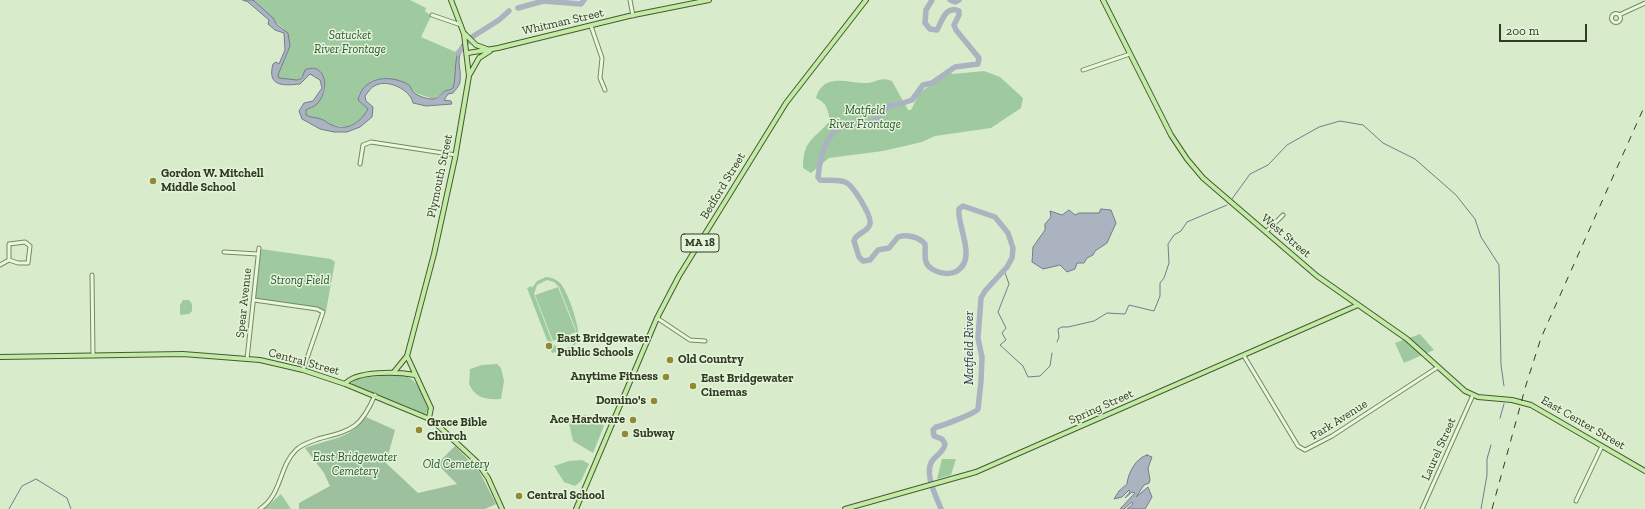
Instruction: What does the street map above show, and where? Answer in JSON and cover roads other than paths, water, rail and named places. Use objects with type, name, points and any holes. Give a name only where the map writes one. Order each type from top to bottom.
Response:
[{"type":"main road","name":"Plymouth Street","points":[[394,372],[407,356],[434,252],[456,155],[469,76],[467,51],[469,40],[464,32],[451,0]]},
{"type":"main road","name":"Whitman Street","points":[[467,51],[492,49],[709,0]]},
{"type":"main road","name":"Bedford Street","points":[[576,509],[657,318],[682,271],[782,108],[866,0]]},
{"type":"main road","name":"West Street","points":[[1103,0],[1171,135],[1194,169],[1217,191],[1317,276],[1407,339],[1457,385],[1473,396],[1531,405]]},
{"type":"main road","points":[[469,40],[481,47],[492,49]]},
{"type":"main road","points":[[469,76],[479,58],[492,49]]},
{"type":"main road","name":"Spring Street","points":[[847,509],[930,487],[981,470],[1244,356],[1358,304]]},
{"type":"main road","name":"Central Street","points":[[0,357],[183,354],[271,362],[303,370],[375,395],[430,418],[477,462],[488,478],[502,509]]},
{"type":"main road","points":[[407,356],[431,408],[430,418]]},
{"type":"main road","points":[[345,384],[355,377],[394,372],[415,375]]},
{"type":"main road","name":"East Center Street","points":[[1531,405],[1645,471]]},
{"type":"street","points":[[630,0],[634,16]]},
{"type":"street","points":[[1620,16],[1645,4]]},
{"type":"street","points":[[432,15],[461,25]]},
{"type":"street","points":[[591,26],[602,58],[600,78],[605,90]]},
{"type":"street","points":[[1083,70],[1130,54]]},
{"type":"street","points":[[360,164],[363,145],[371,142],[456,155]]},
{"type":"street","points":[[1266,232],[1283,215]]},
{"type":"street","points":[[0,265],[9,260],[18,263],[28,263],[30,250],[29,244],[25,242],[9,244],[9,260]]},
{"type":"street","name":"Spear Avenue","points":[[247,359],[259,248]]},
{"type":"street","points":[[224,252],[258,254]]},
{"type":"street","points":[[92,275],[93,356]]},
{"type":"street","points":[[254,300],[319,310],[323,312],[303,370]]},
{"type":"street","points":[[657,318],[690,340],[705,341]]},
{"type":"street","name":"Park Avenue","points":[[1244,356],[1298,446],[1305,450],[1332,436],[1438,367]]},
{"type":"street","points":[[260,509],[272,498],[291,456],[301,446],[353,429],[361,419],[375,395]]},
{"type":"street","name":"Laurel Street","points":[[1422,509],[1473,396]]},
{"type":"street","points":[[1576,502],[1602,446]]},
{"type":"water","points":[[243,0],[253,0],[273,18],[277,25],[288,33],[290,46],[278,75],[279,78],[297,80],[302,78],[305,70],[312,68],[317,69],[324,78],[324,91],[317,104],[306,110],[306,115],[308,116],[338,127],[348,126],[357,122],[362,118],[368,109],[358,100],[361,92],[366,86],[379,79],[394,79],[409,85],[414,93],[418,95],[425,98],[434,99],[445,91],[453,88],[457,54],[462,44],[463,48],[459,57],[459,84],[453,93],[448,94],[444,100],[451,101],[452,104],[426,106],[413,103],[408,94],[399,87],[387,84],[376,85],[365,96],[366,101],[373,107],[372,117],[360,127],[347,132],[334,132],[320,129],[302,119],[299,111],[304,103],[313,101],[322,88],[320,80],[310,74],[300,84],[287,85],[274,81],[272,77],[273,64],[276,62],[279,64],[285,50],[284,33],[275,30],[268,24],[269,20],[248,2]]},
{"type":"water","points":[[1101,209],[1111,210],[1116,223],[1107,243],[1095,251],[1093,255],[1087,258],[1084,263],[1077,263],[1075,269],[1067,272],[1060,265],[1043,269],[1032,262],[1033,247],[1045,230],[1045,224],[1051,217],[1050,211],[1062,215],[1069,210],[1075,215],[1079,213],[1099,213]]},
{"type":"water","points":[[1147,455],[1152,457],[1148,468],[1150,480],[1149,483],[1144,485],[1136,497],[1148,487],[1152,497],[1145,509],[1127,509],[1133,504],[1132,502],[1124,509],[1120,509],[1135,493],[1132,492],[1125,498],[1130,492],[1129,490],[1122,497],[1114,499],[1119,491],[1127,484],[1129,475],[1139,459]]},
{"type":"waterway","points":[[518,8],[543,1],[581,4],[584,0]]},
{"type":"waterway","name":"Matfield River","points":[[932,0],[926,10],[925,23],[930,29],[937,30],[947,12],[950,10],[959,11],[959,15],[954,25],[956,30],[979,58],[978,64],[955,67],[932,83],[923,85],[912,100],[889,106],[873,122],[850,123],[840,127],[834,132],[825,145],[820,161],[818,177],[820,180],[836,180],[845,182],[857,194],[865,208],[870,224],[869,227],[857,236],[854,241],[859,257],[863,261],[870,260],[878,250],[889,248],[898,237],[909,236],[916,238],[925,244],[925,258],[929,267],[943,273],[955,272],[962,267],[965,260],[965,242],[959,216],[959,209],[963,206],[995,217],[1008,233],[1013,248],[1012,258],[1007,267],[985,291],[981,298],[978,338],[982,357],[978,409],[965,416],[936,427],[933,430],[934,436],[942,439],[945,444],[942,451],[932,461],[929,472],[934,492],[941,509]]},
{"type":"waterway","name":"Matfield River","points":[[950,0],[955,2],[959,0]]},
{"type":"waterway","points":[[458,53],[472,37],[499,20],[509,11]]},
{"type":"waterway","points":[[1232,199],[1250,174],[1268,165],[1287,145],[1319,127],[1340,121],[1363,125],[1383,143],[1415,159],[1456,195],[1475,219],[1481,237],[1499,265],[1501,365],[1504,386]]},
{"type":"waterway","points":[[1057,342],[1059,337],[1058,329],[1094,321],[1107,313],[1125,314],[1129,305],[1154,311],[1160,296],[1160,283],[1164,278],[1169,263],[1168,244],[1174,235],[1181,231],[1187,222],[1227,205]]},
{"type":"waterway","points":[[1004,270],[1009,284],[998,312],[1006,328],[1002,333],[1006,340],[1000,345],[1023,366],[1028,377],[1040,376],[1050,366],[1052,353]]},
{"type":"waterway","points":[[1500,418],[1504,404]]},
{"type":"waterway","points":[[1481,509],[1487,475],[1487,459],[1491,445]]},
{"type":"waterway","points":[[9,509],[22,486],[36,479],[67,498],[71,509]]},
{"type":"railway","points":[[1492,509],[1526,385],[1541,338],[1645,105]]},
{"type":"place","name":"Gordon W. Mitchell Middle School","points":[[153,181]]},
{"type":"place","name":"East Bridgewater Public Schools","points":[[549,346]]},
{"type":"place","name":"Old Country","points":[[670,360]]},
{"type":"place","name":"Anytime Fitness","points":[[666,377]]},
{"type":"place","name":"East Bridgewater Cinemas","points":[[693,386]]},
{"type":"place","name":"Domino's","points":[[654,401]]},
{"type":"place","name":"Ace Hardware","points":[[633,420]]},
{"type":"place","name":"Grace Bible Church","points":[[419,430]]},
{"type":"place","name":"Subway","points":[[625,434]]},
{"type":"place","name":"Central School","points":[[519,496]]},
{"type":"park label","name":"Satucket River Frontage","points":[[350,43]]},
{"type":"park label","name":"Matfield River Frontage","points":[[865,118]]},
{"type":"park label","name":"Strong Field","points":[[300,281]]},
{"type":"park label","name":"East Bridgewater Cemetery","points":[[355,465]]},
{"type":"park label","name":"Old Cemetery","points":[[456,465]]}]
